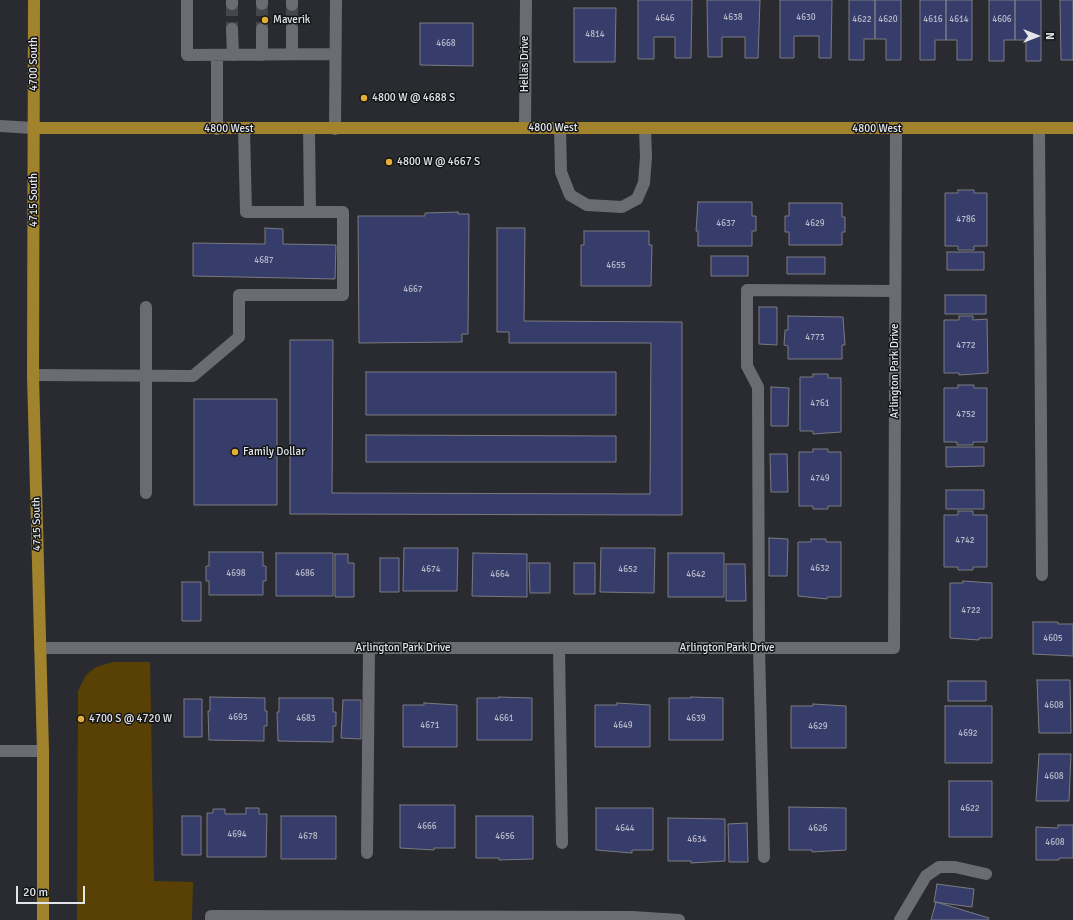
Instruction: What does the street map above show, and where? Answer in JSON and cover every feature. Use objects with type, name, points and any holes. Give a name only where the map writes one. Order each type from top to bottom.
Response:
[{"type":"main road","name":"4700 South","points":[[33,128],[34,0]]},
{"type":"main road","name":"4800 West","points":[[33,128],[1073,128]]},
{"type":"main road","name":"4715 South","points":[[33,128],[33,376],[43,751],[43,920]]},
{"type":"street","points":[[187,0],[187,55],[335,54]]},
{"type":"street","points":[[335,128],[336,0]]},
{"type":"street","name":"Hellas Drive","points":[[525,128],[526,0]]},
{"type":"street","points":[[232,30],[233,55]]},
{"type":"street","points":[[262,30],[262,54]]},
{"type":"street","points":[[292,30],[292,54]]},
{"type":"street","points":[[217,55],[217,129]]},
{"type":"street","points":[[0,126],[33,128]]},
{"type":"street","points":[[560,128],[561,172],[570,195],[587,205],[622,207],[638,199],[644,183],[646,157],[645,128]]},
{"type":"street","points":[[1039,128],[1042,575]]},
{"type":"street","points":[[33,376],[146,374],[193,376],[239,337],[239,294],[343,294],[343,212],[246,212],[244,129]]},
{"type":"street","points":[[309,129],[310,212]]},
{"type":"street","name":"Arlington Park Drive","points":[[40,648],[894,648],[896,129]]},
{"type":"street","points":[[764,857],[760,648],[758,387],[747,366],[747,290],[895,291]]},
{"type":"street","points":[[146,307],[146,493]]},
{"type":"street","points":[[367,853],[369,648]]},
{"type":"street","points":[[559,648],[562,843]]},
{"type":"street","points":[[0,751],[43,751]]},
{"type":"street","points":[[900,920],[926,876],[939,867],[954,867],[986,874]]},
{"type":"street","points":[[211,918],[632,917],[679,920]]},
{"type":"shaded area","points":[[113,662],[150,662],[154,881],[193,882],[192,920],[77,920],[78,691],[86,675],[96,667]]},
{"type":"building","points":[[638,0],[692,0],[691,58],[675,58],[675,37],[654,37],[654,59],[638,59]]},
{"type":"building","points":[[707,0],[760,0],[758,58],[745,58],[745,37],[722,37],[722,57],[708,57]]},
{"type":"building","points":[[780,0],[832,0],[831,58],[819,58],[819,36],[794,36],[794,58],[780,58]]},
{"type":"building","points":[[849,0],[875,0],[875,39],[864,39],[864,60],[849,60]]},
{"type":"building","points":[[875,0],[901,0],[901,60],[886,60],[886,39],[875,39]]},
{"type":"building","points":[[920,0],[946,0],[946,40],[935,40],[935,60],[920,60]]},
{"type":"building","points":[[946,0],[972,0],[972,60],[957,60],[957,40],[946,40]]},
{"type":"building","points":[[989,0],[1015,0],[1015,40],[1004,40],[1004,61],[989,61]]},
{"type":"building","points":[[1015,0],[1041,0],[1041,61],[1026,61],[1026,40],[1015,40]]},
{"type":"building","points":[[1060,0],[1073,0],[1073,60],[1061,60]]},
{"type":"building","points":[[574,8],[616,8],[615,62],[574,62]]},
{"type":"building","points":[[420,23],[473,23],[473,66],[420,65]]},
{"type":"building","points":[[958,190],[974,190],[974,193],[987,193],[987,246],[974,246],[974,250],[958,250],[958,246],[945,246],[945,193],[958,193]]},
{"type":"building","points":[[698,202],[752,202],[752,216],[756,216],[756,231],[752,231],[752,246],[698,246],[698,231],[696,231]]},
{"type":"building","points":[[789,203],[842,203],[842,217],[845,217],[845,232],[842,232],[842,245],[789,245],[789,232],[785,232],[785,216],[789,216]]},
{"type":"building","points":[[458,212],[458,214],[469,214],[468,334],[462,334],[462,342],[359,343],[358,216],[425,216],[425,213]]},
{"type":"building","points":[[265,228],[283,229],[283,244],[336,245],[335,279],[193,276],[193,243],[265,244]]},
{"type":"building","points":[[497,228],[525,228],[524,321],[682,322],[682,515],[290,514],[290,340],[333,340],[332,493],[650,494],[651,343],[509,343],[509,332],[497,332]]},
{"type":"building","points":[[584,231],[649,231],[649,245],[652,245],[651,286],[581,286],[581,245],[584,245]]},
{"type":"building","points":[[947,252],[984,252],[984,270],[947,270]]},
{"type":"building","points":[[711,256],[748,256],[748,276],[711,276]]},
{"type":"building","points":[[787,257],[825,257],[825,274],[787,274]]},
{"type":"building","points":[[945,295],[986,295],[986,314],[945,314]]},
{"type":"building","points":[[759,307],[777,307],[777,345],[759,344]]},
{"type":"building","points":[[788,316],[843,317],[845,345],[842,345],[842,359],[788,359],[788,346],[784,345],[785,330],[788,330]]},
{"type":"building","points":[[959,316],[973,316],[973,320],[987,319],[988,373],[959,375],[959,373],[944,373],[944,320],[959,320]]},
{"type":"building","points":[[366,372],[616,372],[616,415],[366,415]]},
{"type":"building","points":[[813,374],[828,374],[828,378],[841,378],[841,432],[813,434],[813,431],[800,431],[800,377],[813,377]]},
{"type":"building","points":[[958,385],[974,385],[974,388],[987,388],[987,442],[973,442],[973,445],[957,445],[957,442],[944,442],[944,388],[958,388]]},
{"type":"building","points":[[771,387],[789,388],[788,426],[771,426]]},
{"type":"building","name":"Family Dollar","points":[[194,399],[277,399],[277,505],[194,505]]},
{"type":"building","points":[[366,435],[616,436],[616,462],[366,462]]},
{"type":"building","points":[[946,447],[984,447],[984,466],[946,467]]},
{"type":"building","points":[[813,449],[828,449],[828,452],[841,452],[841,506],[828,506],[828,509],[813,509],[813,506],[799,506],[799,452],[813,452]]},
{"type":"building","points":[[770,454],[787,454],[788,492],[771,492]]},
{"type":"building","points":[[946,490],[984,490],[984,509],[946,509]]},
{"type":"building","points":[[958,511],[973,511],[973,515],[987,515],[987,567],[973,567],[973,570],[958,570],[958,567],[944,567],[944,515],[958,515]]},
{"type":"building","points":[[769,538],[788,539],[787,576],[769,576]]},
{"type":"building","points":[[811,539],[826,539],[826,542],[841,542],[841,597],[827,597],[827,599],[798,596],[798,542],[811,542]]},
{"type":"building","points":[[404,548],[458,548],[457,591],[403,591]]},
{"type":"building","points":[[601,548],[655,548],[654,593],[600,592]]},
{"type":"building","points":[[209,552],[263,552],[263,566],[266,566],[266,581],[263,581],[263,595],[209,595],[209,581],[206,581],[206,566],[209,566]]},
{"type":"building","points":[[276,553],[333,553],[333,596],[276,596]]},
{"type":"building","points":[[473,553],[527,554],[527,597],[472,596]]},
{"type":"building","points":[[668,553],[724,553],[724,597],[668,597]]},
{"type":"building","points":[[335,554],[348,554],[348,563],[354,563],[354,597],[335,597]]},
{"type":"building","points":[[380,558],[399,558],[399,592],[380,592]]},
{"type":"building","points":[[529,563],[550,563],[550,593],[530,593]]},
{"type":"building","points":[[574,563],[595,563],[595,594],[574,594]]},
{"type":"building","points":[[726,564],[745,564],[746,601],[726,601]]},
{"type":"building","points":[[963,581],[992,583],[992,638],[979,638],[979,640],[950,638],[950,583],[963,583]]},
{"type":"building","points":[[182,582],[201,582],[201,621],[182,621]]},
{"type":"building","points":[[1033,622],[1058,622],[1058,624],[1073,624],[1073,656],[1033,654]]},
{"type":"building","points":[[1037,680],[1070,680],[1071,733],[1039,733]]},
{"type":"building","points":[[948,681],[986,681],[986,701],[948,701]]},
{"type":"building","points":[[210,697],[265,698],[267,726],[264,726],[264,741],[209,740],[208,711],[210,711]]},
{"type":"building","points":[[279,698],[333,698],[333,712],[336,712],[336,726],[333,726],[333,742],[278,741],[277,712],[279,712]]},
{"type":"building","points":[[477,698],[532,698],[532,740],[477,740]]},
{"type":"building","points":[[669,698],[723,698],[723,740],[669,740]]},
{"type":"building","points":[[184,699],[202,699],[202,737],[184,737]]},
{"type":"building","points":[[343,700],[361,700],[361,739],[341,738]]},
{"type":"building","points":[[424,703],[457,705],[457,747],[403,747],[403,705],[424,705]]},
{"type":"building","points":[[617,703],[650,705],[650,747],[595,747],[595,705],[617,705]]},
{"type":"building","points":[[813,704],[846,706],[846,748],[791,748],[791,706],[813,706]]},
{"type":"building","points":[[945,706],[992,706],[992,763],[945,763]]},
{"type":"building","points":[[1039,754],[1071,754],[1069,801],[1036,801]]},
{"type":"building","points":[[949,781],[992,781],[992,837],[949,837]]},
{"type":"building","points":[[400,805],[455,805],[455,848],[434,848],[434,850],[400,848]]},
{"type":"building","points":[[789,807],[846,808],[846,850],[812,852],[812,850],[789,850]]},
{"type":"building","points":[[246,808],[259,808],[259,814],[267,814],[266,857],[207,857],[207,813],[213,813],[213,809],[225,809],[225,814],[246,814]]},
{"type":"building","points":[[596,808],[653,808],[653,850],[632,850],[632,853],[596,850]]},
{"type":"building","points":[[182,816],[201,816],[201,855],[182,855]]},
{"type":"building","points":[[281,816],[336,816],[336,859],[281,859]]},
{"type":"building","points":[[476,816],[533,816],[533,859],[499,860],[499,858],[476,858]]},
{"type":"building","points":[[668,818],[725,819],[725,861],[691,863],[691,861],[668,861]]},
{"type":"building","points":[[747,823],[748,862],[729,862],[728,824]]},
{"type":"building","points":[[1058,825],[1073,825],[1073,858],[1059,858],[1059,860],[1036,860],[1036,827],[1058,828]]},
{"type":"building","points":[[937,884],[974,889],[972,907],[934,902]]},
{"type":"building","points":[[936,902],[989,918],[988,920],[931,920]]},
{"type":"tunnel","points":[[232,4],[232,29]]},
{"type":"tunnel","points":[[262,4],[262,29]]},
{"type":"tunnel","points":[[292,5],[292,29]]},
{"type":"place","name":"Maverik","points":[[265,20]]},
{"type":"place","name":"4800 W @ 4688 S","points":[[364,98]]},
{"type":"place","name":"4800 W @ 4667 S","points":[[389,162]]},
{"type":"place","name":"Family Dollar","points":[[235,452]]},
{"type":"place","name":"4700 S @ 4720 W","points":[[81,719]]}]
